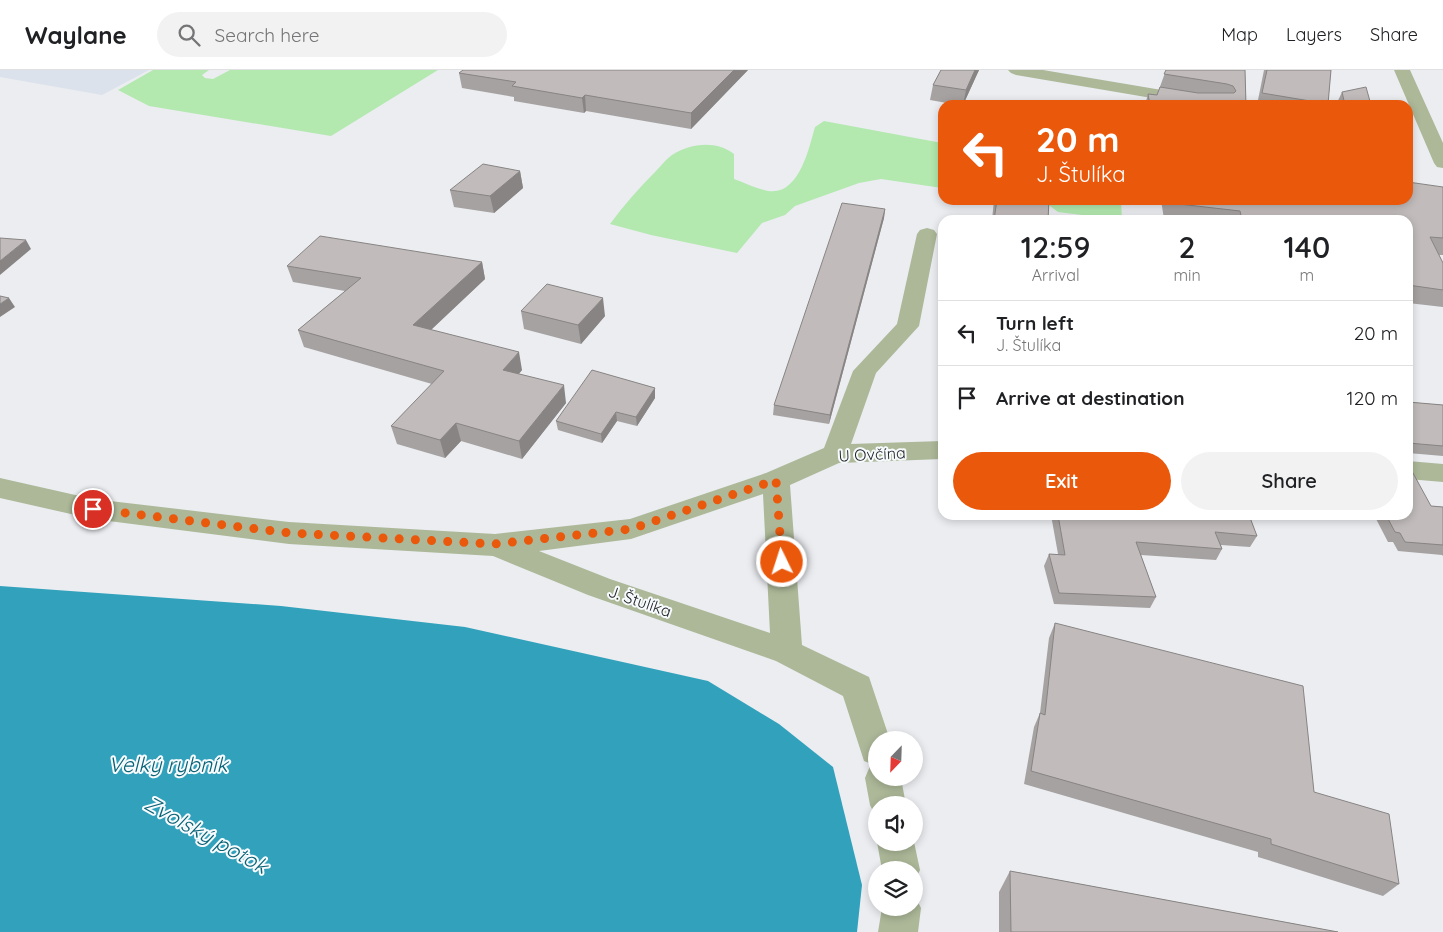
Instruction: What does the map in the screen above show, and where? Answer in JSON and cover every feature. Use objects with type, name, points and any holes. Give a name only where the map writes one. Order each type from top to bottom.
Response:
[{"type":"street","points":[[1016,70],[1191,100]]},
{"type":"street","points":[[1402,70],[1430,141],[1443,163]]},
{"type":"street","points":[[835,454],[865,371],[908,326],[927,234]]},
{"type":"street","name":"U Ovčína","points":[[776,480],[835,454],[938,450]]},
{"type":"street","points":[[1413,470],[1443,473]]},
{"type":"street","points":[[776,480],[787,652]]},
{"type":"street","name":"J. Štulíka","points":[[0,488],[93,509],[280,532],[495,544],[631,529],[776,480]]},
{"type":"street","name":"J. Štulíka","points":[[495,544],[599,587],[787,652],[857,687],[870,731]]},
{"type":"street","points":[[898,932],[900,916]]},
{"type":"shaded area","points":[[0,70],[149,70],[102,95],[0,77]]},
{"type":"green space","points":[[153,70],[209,70],[202,75],[205,78],[213,79],[230,70],[438,70],[331,136],[149,106],[118,90]]},
{"type":"green space","points":[[824,121],[938,142],[938,187],[881,179],[859,183],[795,206],[785,215],[762,223],[737,253],[651,235],[610,224],[668,158],[679,151],[695,146],[712,145],[727,150],[734,154],[734,179],[764,190],[779,191],[788,186],[801,169],[815,127]]},
{"type":"green space","points":[[1049,205],[1121,205],[1122,215],[1082,215],[1058,212]]},
{"type":"water","name":"Velký rybník","points":[[0,586],[281,606],[465,627],[708,681],[779,724],[833,767],[862,885],[857,932],[0,932]]},
{"type":"building","points":[[463,70],[734,70],[691,113],[585,95],[582,98],[512,86],[516,82],[459,73]]},
{"type":"building","points":[[941,70],[975,70],[966,90],[933,85]]},
{"type":"building","points":[[1166,70],[1245,70],[1246,100],[1149,100],[1148,94],[1157,95],[1160,87],[1198,93],[1234,93],[1236,91],[1233,86],[1227,84],[1164,74]]},
{"type":"building","points":[[1267,70],[1331,70],[1328,100],[1304,100],[1262,93]]},
{"type":"building","points":[[1366,87],[1370,100],[1344,100],[1342,92]]},
{"type":"building","points":[[483,164],[520,171],[490,196],[450,190]]},
{"type":"building","points":[[1413,183],[1443,187],[1443,238],[1430,237],[1443,263],[1443,290],[1413,286],[1413,215],[1241,215],[1240,211],[1188,205],[1413,205]]},
{"type":"building","points":[[842,203],[885,209],[830,415],[774,405]]},
{"type":"building","points":[[996,205],[1049,205],[1048,215],[995,215]]},
{"type":"building","points":[[320,236],[482,262],[413,325],[519,352],[503,370],[564,385],[519,441],[456,423],[440,440],[391,426],[444,371],[298,330],[361,278],[287,266]]},
{"type":"building","points":[[0,238],[26,240],[0,261]]},
{"type":"building","points":[[547,284],[603,298],[578,325],[521,311]]},
{"type":"building","points":[[0,296],[9,298],[0,304]]},
{"type":"building","points":[[592,370],[655,388],[636,417],[616,412],[601,434],[556,421]]},
{"type":"building","points":[[1413,402],[1443,405],[1443,446],[1413,443]]},
{"type":"building","points":[[1413,473],[1431,506],[1443,507],[1443,545],[1405,542],[1400,533],[1395,532],[1389,520],[1413,520]]},
{"type":"building","points":[[1059,520],[1251,520],[1257,536],[1215,532],[1222,549],[1136,542],[1156,597],[1059,593],[1049,554],[1065,555]]},
{"type":"building","points":[[1055,623],[1303,686],[1314,792],[1389,814],[1399,884],[1271,844],[1271,839],[1031,771],[1040,713],[1045,715]]},
{"type":"building","points":[[1010,871],[1338,932],[1011,932]]},
{"type":"route","points":[[93,509],[290,533],[495,544],[631,529],[776,480],[782,562]]},
{"type":"water label","name":"Zvolský potok","points":[[206,835]]}]
